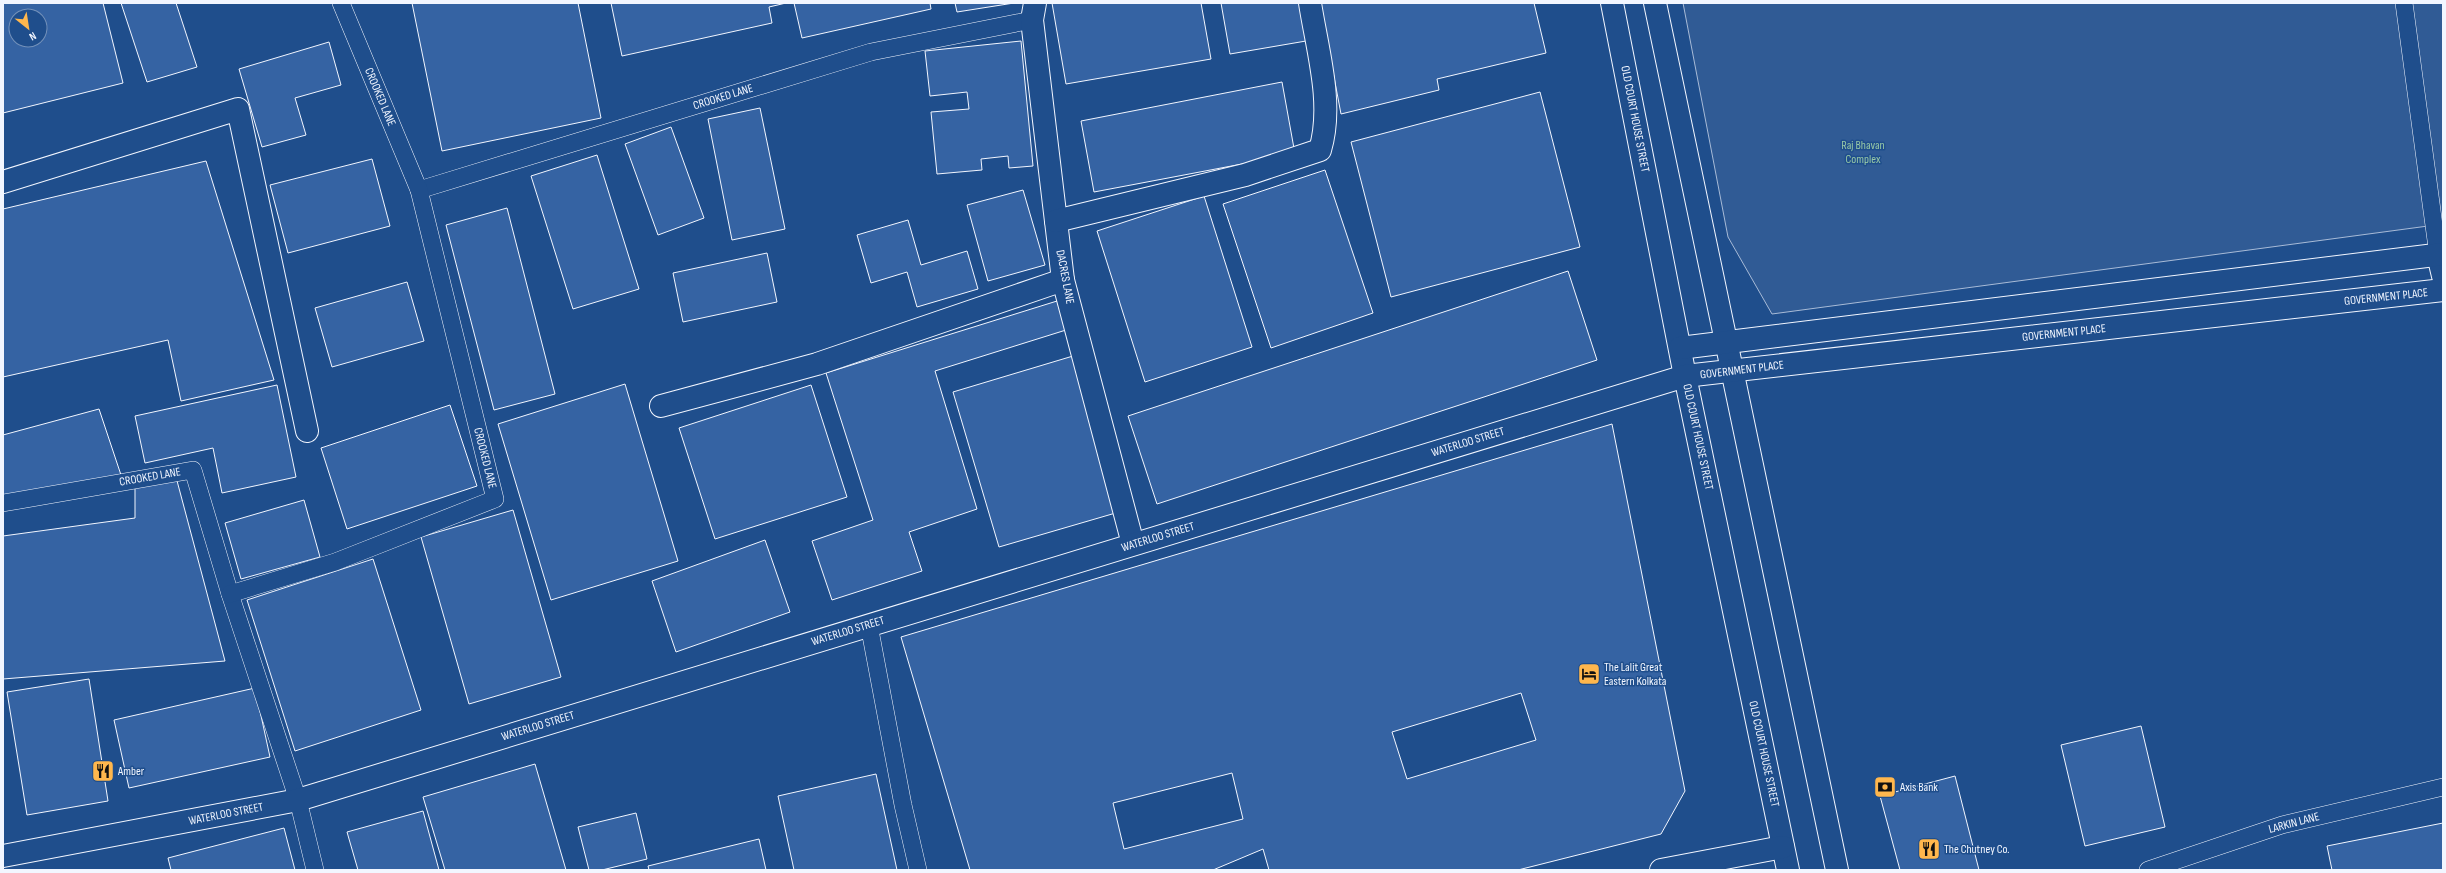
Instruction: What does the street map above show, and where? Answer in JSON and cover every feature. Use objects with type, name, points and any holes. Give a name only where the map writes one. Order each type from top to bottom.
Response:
[{"type":"street","points":[[1056,222],[1245,175],[1320,150],[1326,130],[1324,94],[1310,3]]},
{"type":"street","name":"OLD COURT HOUSE STREET","points":[[1612,3],[1685,376],[1788,870]]},
{"type":"street","points":[[1655,3],[1728,342],[1837,870]]},
{"type":"street","name":"DACRES LANE","points":[[1034,12],[1063,280],[1133,544]]},
{"type":"street","points":[[3,182],[238,109],[307,431]]},
{"type":"street","points":[[1680,348],[2441,254],[2443,276]]},
{"type":"street","points":[[661,406],[817,364],[1063,280]]},
{"type":"street","name":"GOVERNMENT PLACE","points":[[1685,376],[2443,290]]},
{"type":"street","name":"WATERLOO STREET","points":[[3,856],[298,800],[1685,376]]},
{"type":"street","points":[[1661,870],[1783,847]]},
{"type":"lane","name":"CROOKED LANE","points":[[230,594],[335,562],[495,499],[419,190],[341,3]]},
{"type":"lane","points":[[2404,3],[2441,254]]},
{"type":"lane","name":"CROOKED LANE","points":[[419,190],[871,52],[1034,12]]},
{"type":"lane","name":"CROOKED LANE","points":[[3,503],[193,470],[230,594],[298,800],[315,870]]},
{"type":"lane","points":[[869,625],[903,805],[918,870]]},
{"type":"lane","name":"LARKIN LANE","points":[[2148,870],[2282,826],[2443,787]]},
{"type":"shaded area","name":"Raj Bhavan Complex","points":[[1683,3],[2443,3],[2443,224],[1772,314],[1728,237]]},
{"type":"building","points":[[3,3],[103,3],[123,83],[3,113]]},
{"type":"building","points":[[121,3],[176,3],[197,67],[147,82]]},
{"type":"building","points":[[412,3],[578,3],[601,118],[442,151]]},
{"type":"building","points":[[611,3],[786,3],[769,7],[772,23],[622,56]]},
{"type":"building","points":[[794,3],[930,3],[931,9],[802,38]]},
{"type":"building","points":[[955,3],[1014,3],[957,12]]},
{"type":"building","points":[[1052,3],[1201,3],[1211,59],[1066,84]]},
{"type":"building","points":[[1221,3],[1300,3],[1306,41],[1230,54]]},
{"type":"building","points":[[1320,3],[1534,3],[1546,53],[1437,79],[1439,90],[1341,114]]},
{"type":"building","points":[[1021,41],[1033,166],[1009,168],[1008,156],[981,159],[982,170],[937,174],[931,112],[969,109],[967,92],[930,96],[925,51]]},
{"type":"building","points":[[329,42],[341,85],[295,98],[306,135],[262,147],[239,69]]},
{"type":"building","points":[[1282,82],[1295,154],[1094,192],[1081,121]]},
{"type":"building","points":[[1540,92],[1580,247],[1391,297],[1351,142]]},
{"type":"building","points":[[760,108],[785,229],[732,240],[708,119]]},
{"type":"building","points":[[671,127],[704,218],[658,235],[625,144]]},
{"type":"building","points":[[597,155],[639,289],[573,309],[531,176]]},
{"type":"building","points":[[372,159],[390,226],[288,253],[270,185]]},
{"type":"building","points":[[206,161],[274,380],[181,401],[168,340],[3,377],[3,209]]},
{"type":"building","points":[[1325,170],[1373,313],[1271,348],[1223,204]]},
{"type":"building","points":[[1023,190],[1045,265],[988,281],[967,205]]},
{"type":"building","points":[[1204,196],[1252,347],[1145,382],[1097,231]]},
{"type":"building","points":[[507,208],[555,394],[494,410],[446,225]]},
{"type":"building","points":[[908,220],[921,265],[967,251],[978,289],[917,307],[907,272],[871,283],[857,235]]},
{"type":"building","points":[[767,253],[777,302],[683,322],[673,273]]},
{"type":"building","points":[[1568,271],[1597,360],[1157,504],[1128,416]]},
{"type":"building","points":[[407,282],[424,341],[332,367],[315,308]]},
{"type":"building","points":[[1057,301],[1066,330],[935,371],[977,509],[909,532],[922,571],[832,600],[812,541],[873,520],[826,373]]},
{"type":"building","points":[[1073,356],[1119,512],[999,547],[953,392]]},
{"type":"building","points":[[625,384],[678,561],[551,600],[498,424]]},
{"type":"building","points":[[277,385],[296,477],[222,493],[213,448],[145,463],[135,416]]},
{"type":"building","points":[[811,385],[847,497],[715,539],[679,428]]},
{"type":"building","points":[[450,405],[477,486],[347,529],[321,448]]},
{"type":"building","points":[[99,409],[122,478],[3,498],[3,435]]},
{"type":"building","points":[[1612,424],[1685,791],[1661,834],[1518,870],[1269,870],[1263,849],[1213,870],[970,870],[901,637]],"holes":[[[1521,693],[1536,740],[1407,779],[1392,732]],[[1232,773],[1243,819],[1124,849],[1113,803]]]},
{"type":"building","points":[[176,477],[225,661],[3,679],[3,536],[135,518],[135,485]]},
{"type":"building","points":[[304,500],[320,557],[241,579],[225,523]]},
{"type":"building","points":[[513,510],[561,677],[469,704],[421,537]]},
{"type":"building","points":[[765,540],[790,612],[676,652],[652,581]]},
{"type":"building","points":[[373,559],[421,710],[295,751],[247,600]]},
{"type":"building","points":[[89,679],[108,801],[27,815],[7,692]]},
{"type":"building","points":[[255,688],[270,757],[129,788],[114,720]]},
{"type":"building","points":[[2141,726],[2165,827],[2085,846],[2061,745]]},
{"type":"building","points":[[535,764],[566,870],[445,870],[423,797]]},
{"type":"building","points":[[876,774],[897,870],[794,870],[778,796]]},
{"type":"building","points":[[1955,776],[1979,870],[1900,870],[1880,796]]},
{"type":"building","points":[[423,811],[439,870],[358,870],[347,832]]},
{"type":"building","points":[[636,813],[647,859],[602,870],[589,870],[578,827]]},
{"type":"building","points":[[2443,823],[2443,870],[2332,870],[2327,846]]},
{"type":"building","points":[[284,828],[295,870],[171,870],[168,858]]},
{"type":"building","points":[[759,839],[766,870],[649,870],[648,866]]},
{"type":"place","name":"The Lalit Great Eastern Kolkata","points":[[1589,674]]},
{"type":"place","name":"Amber","points":[[103,771]]},
{"type":"place","name":"Axis Bank","points":[[1885,787]]},
{"type":"place","name":"The Chutney Co.","points":[[1929,849]]}]
